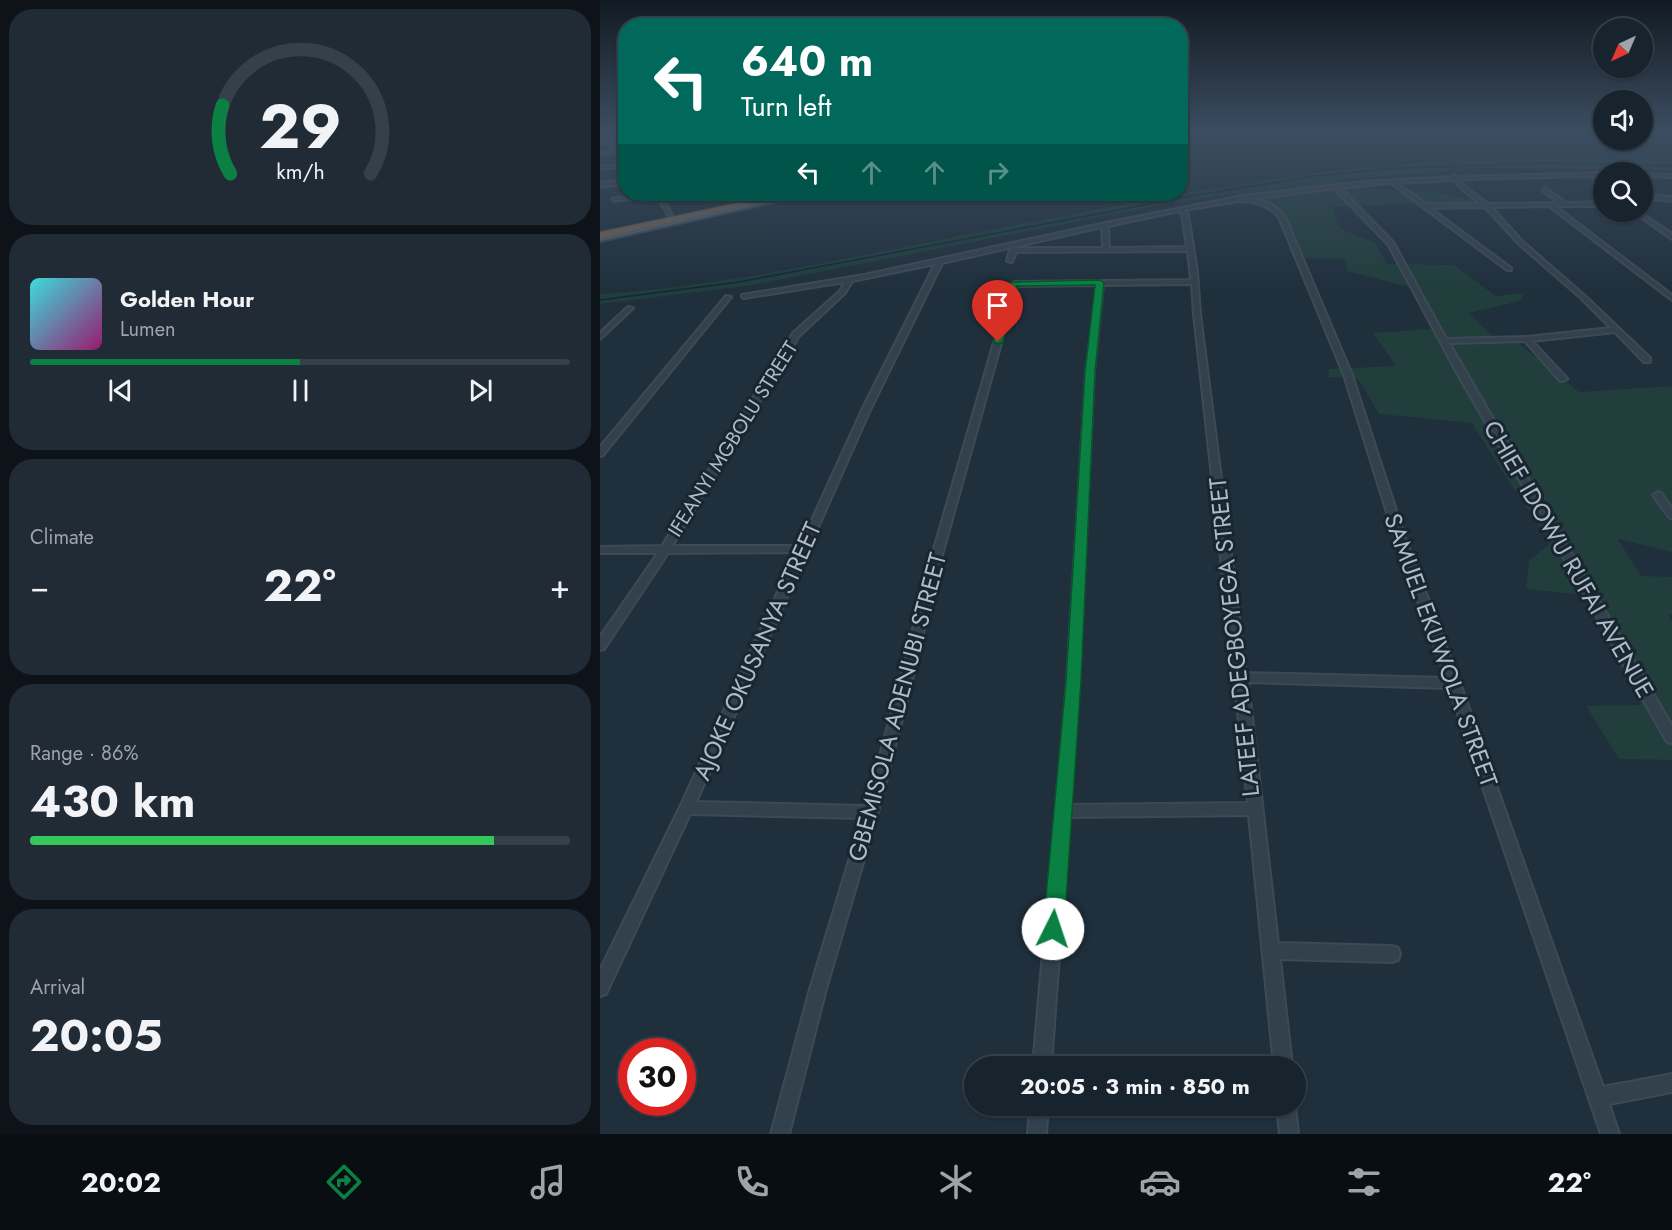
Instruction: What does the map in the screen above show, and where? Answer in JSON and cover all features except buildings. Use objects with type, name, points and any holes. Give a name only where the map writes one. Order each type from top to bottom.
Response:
[{"type":"highway","points":[[600,233],[744,201]]},
{"type":"highway","points":[[600,233],[758,201]]},
{"type":"main road","points":[[600,233],[730,201]]},
{"type":"main road","points":[[600,233],[767,201]]},
{"type":"street","points":[[744,296],[1012,248],[1237,199],[1382,183]]},
{"type":"street","points":[[1393,183],[1509,269]]},
{"type":"street","points":[[1459,183],[1485,204],[1521,243],[1555,271],[1647,360]]},
{"type":"street","name":"CHIEF IDOWU RUFAI AVENUE","points":[[1336,187],[1391,243],[1465,380],[1672,738]]},
{"type":"street","points":[[1545,190],[1563,203]]},
{"type":"street","points":[[1653,197],[1672,199]]},
{"type":"street","name":"SAMUEL EKUWOLA STREET","points":[[1237,199],[1264,202],[1276,209],[1282,217],[1348,375],[1400,538],[1454,683],[1610,1134]]},
{"type":"street","points":[[664,201],[670,214]]},
{"type":"street","points":[[1549,204],[1672,298]]},
{"type":"street","points":[[1425,206],[1593,204]]},
{"type":"street","name":"LATEEF ADEGBOYEGA STREET","points":[[1181,210],[1185,214],[1195,282],[1281,1056]]},
{"type":"street","points":[[1651,222],[1672,237]]},
{"type":"street","points":[[1105,226],[1106,249]]},
{"type":"street","points":[[1663,230],[1672,230]]},
{"type":"street","points":[[1012,248],[1189,249]]},
{"type":"street","points":[[1010,261],[1012,248]]},
{"type":"street","name":"AJOKE OKUSANYA STREET","points":[[600,987],[686,808],[866,410],[939,261]]},
{"type":"street","name":"IFEANYI MGBOLU STREET","points":[[600,646],[665,550],[796,335],[843,292],[850,278]]},
{"type":"street","name":"GBEMISOLA ADENUBI STREET","points":[[780,1134],[818,989],[871,812],[905,687],[934,566],[1014,284],[1016,282],[1100,283]]},
{"type":"street","points":[[1043,1056],[1073,681],[1090,372],[1100,283],[1195,282]]},
{"type":"street","points":[[600,453],[728,297]]},
{"type":"street","points":[[600,337],[630,308]]},
{"type":"street","points":[[1444,341],[1527,339],[1617,330]]},
{"type":"street","points":[[1527,339],[1563,380]]},
{"type":"street","points":[[1658,495],[1672,515]]},
{"type":"street","points":[[600,550],[804,549]]},
{"type":"street","points":[[1240,677],[1454,683]]},
{"type":"street","points":[[686,808],[871,812]]},
{"type":"street","points":[[1063,811],[1253,810]]},
{"type":"street","points":[[1271,951],[1392,954]]},
{"type":"street","points":[[1598,1097],[1672,1083]]},
{"type":"street","points":[[1037,1134],[1038,1116]]},
{"type":"street","points":[[1287,1116],[1289,1134]]},
{"type":"green space","points":[[1246,183],[1354,183],[1404,193],[1430,191],[1484,202],[1539,204],[1434,203],[1333,207],[1339,228],[1376,244],[1387,264],[1454,265],[1496,296],[1524,293],[1520,301],[1469,313],[1492,336],[1516,341],[1579,392],[1672,386],[1672,552],[1618,539],[1641,576],[1672,577],[1672,614],[1669,615],[1672,622],[1672,760],[1619,759],[1586,706],[1641,705],[1583,595],[1526,589],[1529,561],[1551,543],[1472,423],[1379,414],[1358,379],[1328,377],[1329,369],[1396,366],[1373,333],[1432,329],[1412,288],[1347,271],[1345,259],[1293,258],[1276,216],[1266,207],[1250,203],[1236,194],[1188,201],[1188,193]]},
{"type":"green space","points":[[1143,201],[1185,201],[753,285],[600,304],[600,294],[696,284],[838,260]]},
{"type":"waterway","points":[[1188,197],[1272,183]]},
{"type":"waterway","points":[[600,300],[739,282],[1165,201]]},
{"type":"route","points":[[998,342],[1016,282],[1100,283],[1090,372],[1073,681],[1053,929]]}]
